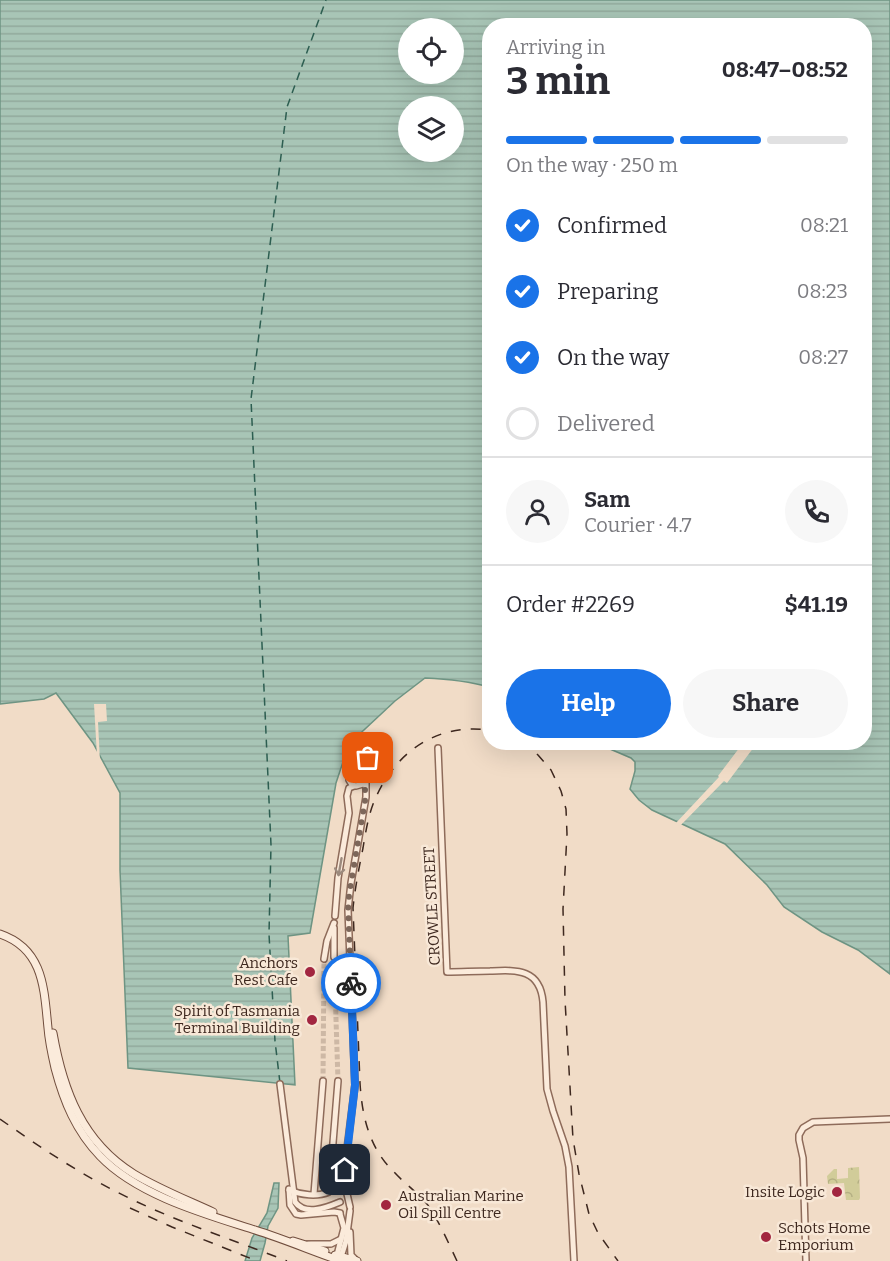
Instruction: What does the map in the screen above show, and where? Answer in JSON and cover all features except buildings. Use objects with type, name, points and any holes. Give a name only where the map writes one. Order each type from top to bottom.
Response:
[{"type":"main road","points":[[0,932],[12,934],[22,942],[35,955],[42,967],[47,981],[53,1035],[60,1063],[74,1105],[88,1137],[101,1157],[148,1189],[180,1204],[339,1259],[357,1261]]},
{"type":"main road","points":[[273,1236],[303,1243],[339,1259]]},
{"type":"street","name":"CROWLE STREET","points":[[438,748],[447,972],[517,970],[528,974],[540,988],[547,1089],[566,1146],[570,1167],[573,1261]]},
{"type":"street","points":[[339,1259],[340,1239],[344,1228],[338,1207],[343,1193],[355,1085],[348,903],[364,804],[368,758],[367,753],[363,751],[358,756],[350,782],[362,793],[364,804]]},
{"type":"street","points":[[335,916],[338,878],[350,813],[347,794],[350,787],[361,785],[366,780]]},
{"type":"street","points":[[324,959],[327,941],[334,923],[334,957]]},
{"type":"street","points":[[291,1191],[303,1194],[327,1194],[329,1191],[338,1080]]},
{"type":"street","points":[[314,1194],[322,1081]]},
{"type":"street","points":[[280,1084],[290,1163],[290,1205],[293,1211],[298,1214],[334,1212],[345,1215],[350,1209]]},
{"type":"street","points":[[806,1261],[802,1158],[799,1140],[801,1130],[813,1122],[890,1119]]},
{"type":"street","points":[[345,1178],[350,1209],[351,1255],[357,1261]]},
{"type":"street","points":[[291,1191],[300,1208],[320,1209],[346,1202],[350,1209]]},
{"type":"street","points":[[339,1259],[349,1222]]},
{"type":"street","points":[[303,1243],[329,1244],[340,1239]]},
{"type":"green space","points":[[859,1167],[860,1198],[859,1200],[846,1200],[844,1183],[828,1184],[827,1176],[837,1169],[837,1179],[848,1178],[848,1168]]},
{"type":"shaded area","points":[[0,0],[890,0],[890,974],[858,950],[822,932],[784,907],[767,885],[725,844],[652,810],[639,800],[630,789],[635,762],[612,750],[872,750],[872,18],[482,18],[482,685],[425,678],[395,701],[349,744],[336,783],[310,933],[288,936],[295,1085],[128,1068],[120,870],[120,793],[93,743],[56,693],[44,699],[0,704]]},
{"type":"shaded area","points":[[274,1183],[279,1183],[278,1208],[268,1226],[260,1261],[245,1261],[252,1238],[267,1213]]},
{"type":"pier","points":[[94,704],[106,704],[107,721],[98,722],[100,762],[97,756]]},
{"type":"pier","points":[[738,750],[752,750],[727,783],[724,781],[680,826],[675,824],[719,777]]},
{"type":"ferry route","points":[[280,1083],[275,1041],[269,934],[271,845],[251,399],[287,107],[326,0]]},
{"type":"tunnel","points":[[334,957],[338,1081]]},
{"type":"tunnel","points":[[323,1081],[324,959]]},
{"type":"railway","points":[[457,1261],[427,1204],[385,1163],[368,1131],[360,1083],[353,908],[370,814],[377,795],[396,765],[422,743],[437,736],[453,731],[482,730]]},
{"type":"railway","points":[[531,750],[551,770],[566,809],[563,909],[565,1000],[573,1139],[589,1214],[598,1233],[618,1261]]},
{"type":"railway","points":[[0,1119],[63,1161],[129,1198],[287,1261]]},
{"type":"railway","points":[[130,1208],[257,1261]]},
{"type":"way so far","points":[[351,983],[348,903],[362,825],[368,758]]},
{"type":"place","name":"Anchors Rest Cafe","points":[[310,972]]},
{"type":"place","name":"Spirit of Tasmania Terminal Building","points":[[312,1020]]},
{"type":"place","name":"Insite Logic","points":[[837,1192]]},
{"type":"place","name":"Australian Marine Oil Spill Centre","points":[[386,1205]]},
{"type":"place","name":"Schots Home Emporium","points":[[766,1237]]},
{"type":"route","points":[[345,1170],[355,1085],[351,983]]}]
